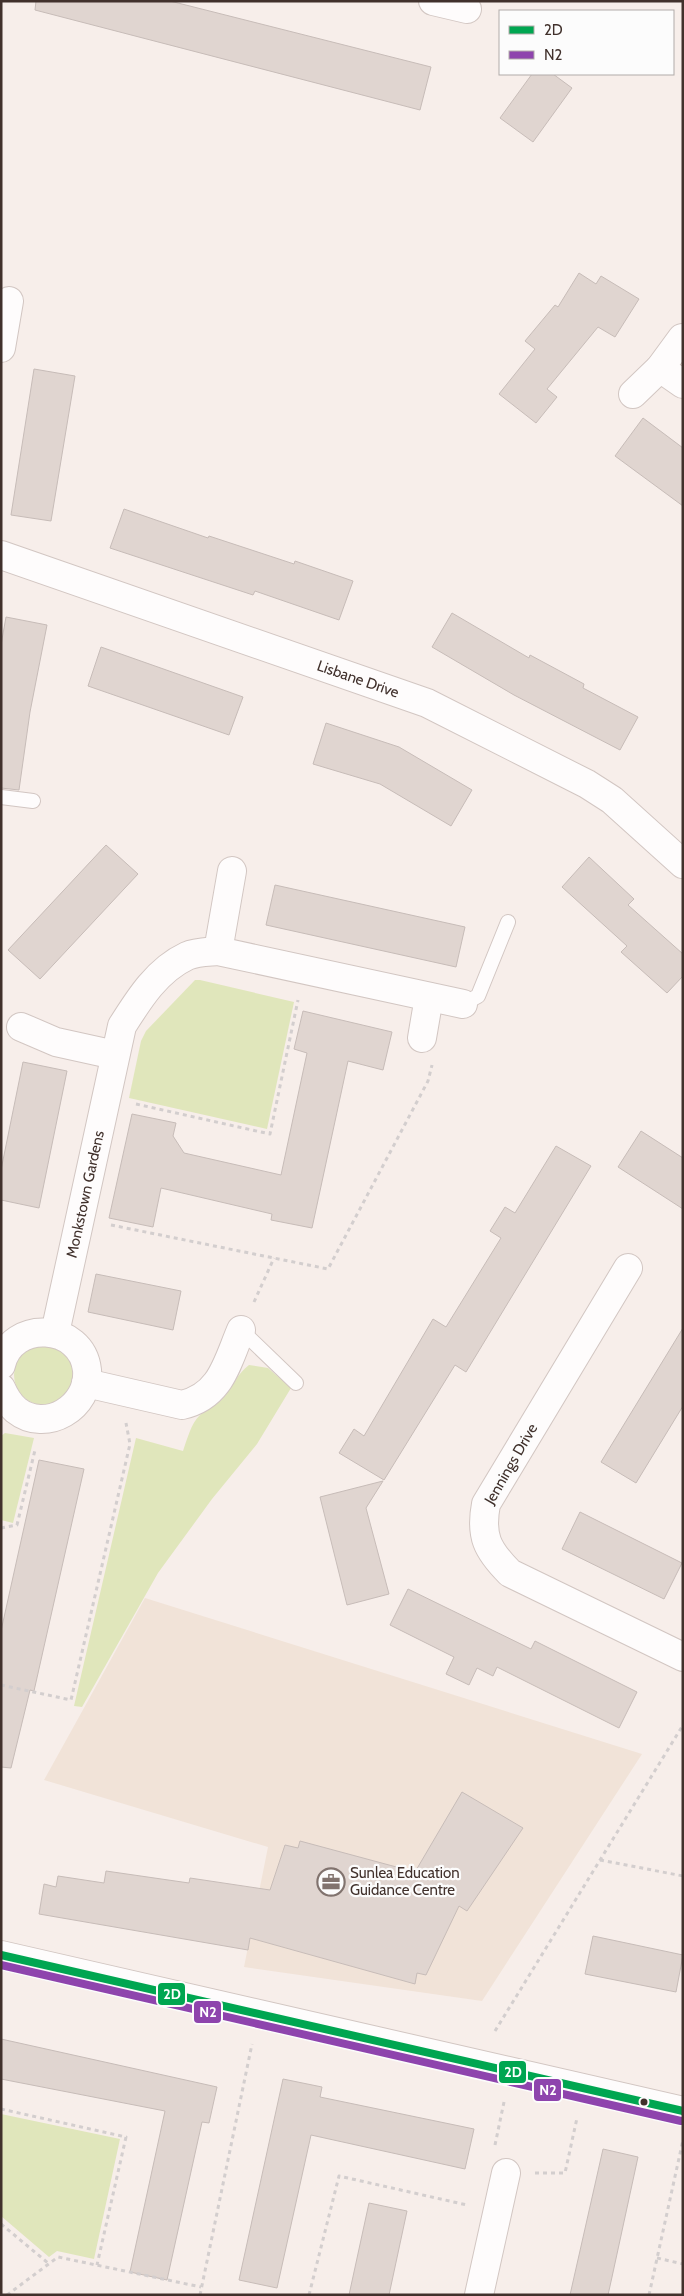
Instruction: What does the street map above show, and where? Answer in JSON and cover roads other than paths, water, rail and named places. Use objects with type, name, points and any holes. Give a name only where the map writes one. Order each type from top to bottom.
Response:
[{"type":"street","points":[[433,1],[467,9]]},
{"type":"street","points":[[1,348],[9,301]]},
{"type":"street","points":[[634,394],[660,368],[682,338]]},
{"type":"street","points":[[660,368],[683,384]]},
{"type":"street","name":"Lisbane Drive","points":[[1,555],[427,703],[587,784],[612,800],[683,864]]},
{"type":"street","points":[[218,951],[232,871]]},
{"type":"street","name":"Monkstown Gardens","points":[[56,1333],[122,1026],[142,994],[168,968],[189,955],[218,951],[463,1004]]},
{"type":"street","points":[[422,1038],[429,997]]},
{"type":"street","points":[[21,1027],[56,1042],[88,1051],[115,1055]]},
{"type":"street","name":"Jennings Drive","points":[[628,1268],[486,1504],[482,1524],[486,1541],[495,1558],[510,1573],[683,1657]]},
{"type":"street","points":[[86,1383],[182,1405],[197,1402],[217,1385],[241,1330]]},
{"type":"street","points":[[1,1365],[10,1346],[22,1337],[36,1332],[56,1333],[75,1345],[87,1369],[83,1395],[75,1406],[65,1414],[54,1418],[41,1420],[28,1417],[3,1399]]},
{"type":"street","points":[[1,1955],[683,2111]]},
{"type":"street","points":[[479,2295],[506,2173]]},
{"type":"lane","points":[[1,797],[33,801]]},
{"type":"lane","points":[[463,1004],[478,996],[508,922]]},
{"type":"lane","points":[[241,1330],[296,1383]]},
{"type":"place","name":"Sunlea Education Guidance Centre","points":[[331,1882]]}]
